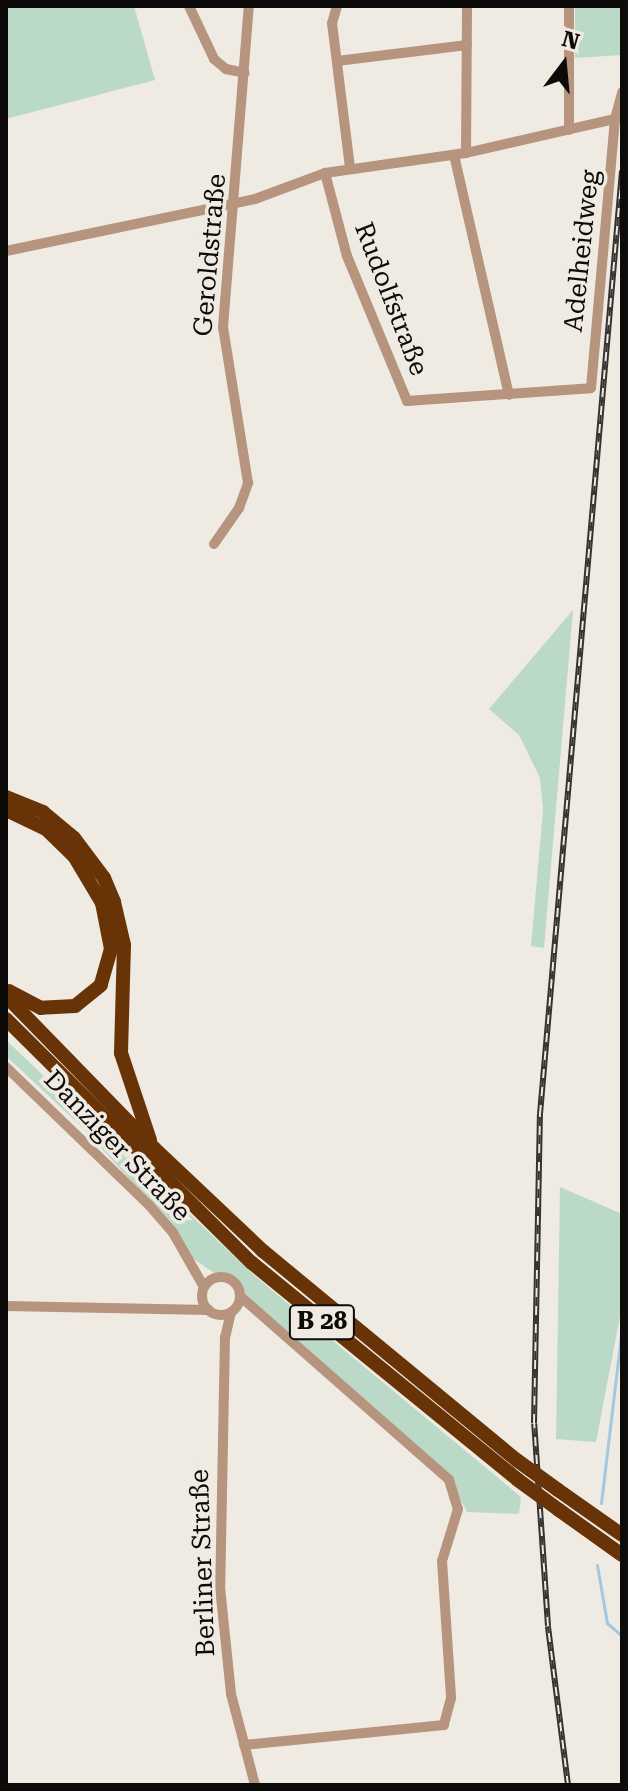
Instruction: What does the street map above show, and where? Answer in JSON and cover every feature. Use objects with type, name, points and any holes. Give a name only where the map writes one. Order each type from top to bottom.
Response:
[{"type":"highway","points":[[6,797],[43,812],[74,838],[104,878],[114,902],[124,945],[121,1053],[154,1148]]},
{"type":"highway","points":[[6,810],[46,829],[74,856],[102,903],[111,949],[101,985],[75,1006],[41,1008],[6,989]]},
{"type":"highway","name":"B 28","points":[[6,996],[154,1148],[306,1288],[518,1461],[622,1535]]},
{"type":"highway","name":"B 28","points":[[6,1019],[252,1263],[518,1480],[622,1555]]},
{"type":"street","points":[[189,6],[214,59],[226,69],[245,73]]},
{"type":"street","name":"Geroldstraße","points":[[214,544],[239,508],[248,483],[224,353],[249,6]]},
{"type":"street","points":[[337,6],[332,23],[350,168]]},
{"type":"street","points":[[466,153],[467,6]]},
{"type":"street","points":[[569,6],[569,130]]},
{"type":"street","points":[[337,61],[467,45]]},
{"type":"street","name":"Adelheidweg","points":[[591,388],[615,119],[622,92]]},
{"type":"street","points":[[6,251],[235,204],[325,173],[466,153],[615,119]]},
{"type":"street","points":[[454,155],[509,395]]},
{"type":"street","name":"Rudolfstraße","points":[[325,173],[347,256],[405,398],[415,404],[591,388]]},
{"type":"street","name":"Danziger Straße","points":[[6,1067],[149,1205],[190,1261],[213,1312]]},
{"type":"street","name":"Danziger Straße","points":[[190,1261],[215,1278],[233,1280],[241,1297],[449,1480],[458,1509],[442,1561],[451,1698],[444,1725],[244,1745]]},
{"type":"street","points":[[189,1308],[215,1278]]},
{"type":"street","points":[[233,1310],[241,1297]]},
{"type":"street","points":[[6,1306],[189,1308],[213,1312],[255,1309]]},
{"type":"street","name":"Berliner Straße","points":[[233,1310],[225,1337],[220,1587],[231,1694],[255,1785]]},
{"type":"street","name":"Berliner Straße","points":[[213,1312],[225,1337]]},
{"type":"green space","points":[[6,6],[134,6],[155,80],[6,119]]},
{"type":"green space","points":[[575,6],[622,6],[622,55],[575,58]]},
{"type":"green space","points":[[573,610],[544,948],[531,946],[543,810],[540,778],[519,735],[489,709]]},
{"type":"green space","points":[[6,1040],[256,1277],[521,1497],[519,1514],[467,1512],[449,1478],[246,1296],[240,1281],[220,1277],[192,1258],[178,1233],[84,1129],[6,1056]]},
{"type":"green space","points":[[560,1187],[622,1214],[622,1306],[596,1442],[556,1439]]},
{"type":"waterway","points":[[601,1503],[622,1327]]},
{"type":"waterway","points":[[597,1565],[607,1623],[622,1636]]},
{"type":"railway","points":[[568,1785],[548,1626],[534,1423],[540,1114],[622,171]]}]
